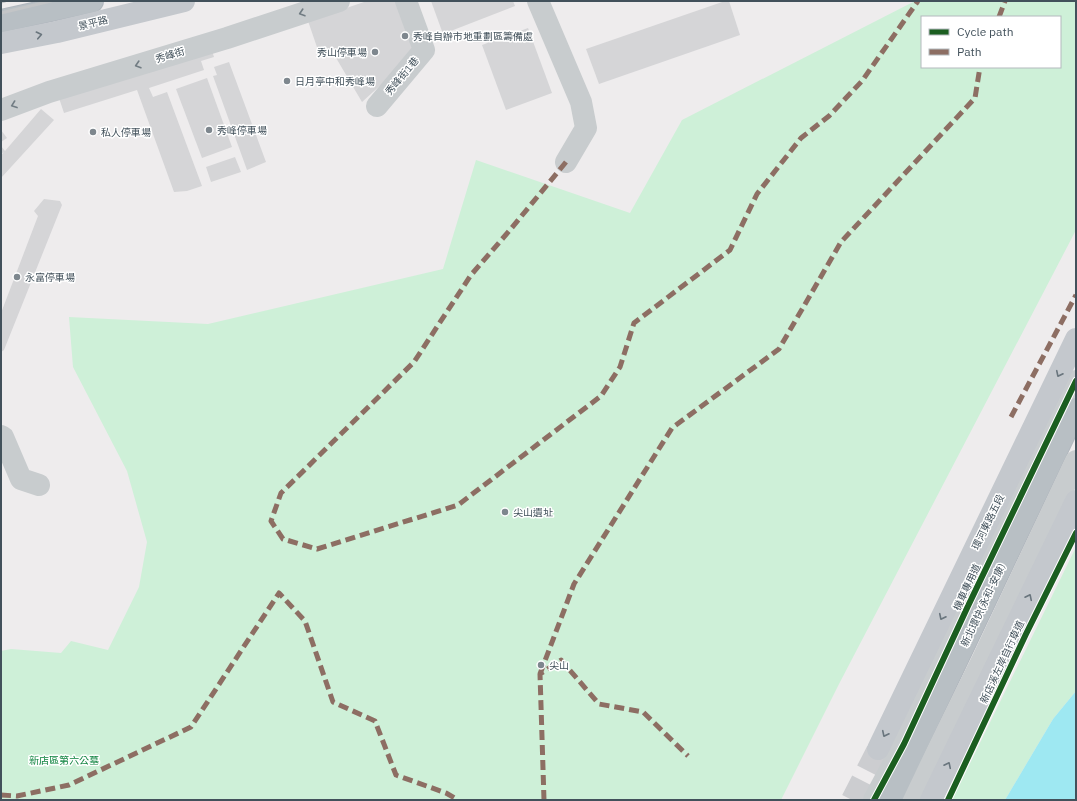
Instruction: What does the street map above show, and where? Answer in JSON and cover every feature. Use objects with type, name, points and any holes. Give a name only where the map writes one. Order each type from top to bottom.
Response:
[{"type":"highway","points":[[1,21],[92,1]]},
{"type":"highway","name":"新北環快(永和-安康)","points":[[890,800],[1076,409]]},
{"type":"highway","name":"新北環快(永和-安康)","points":[[902,800],[1076,437]]},
{"type":"main road","name":"景平路","points":[[1,43],[57,32],[184,1]]},
{"type":"main road","name":"環河東路五段","points":[[878,749],[1076,339]]},
{"type":"main road","points":[[931,800],[1076,501]]},
{"type":"street","name":"秀峰街","points":[[1,110],[49,92],[227,38],[339,1]]},
{"type":"street","name":"秀峰街1巷","points":[[377,106],[424,50],[406,1]]},
{"type":"street","points":[[538,1],[580,102],[586,128],[566,162]]},
{"type":"street","name":"機車專用道","points":[[874,800],[904,744],[971,599],[1076,381]]},
{"type":"street","points":[[1,436],[21,479],[39,485]]},
{"type":"street","points":[[912,800],[982,661],[1076,461]]},
{"type":"green space","name":"新店區第六公墓","points":[[915,1],[1076,1],[1076,230],[839,684],[781,800],[1,800],[1,651],[11,649],[61,653],[71,641],[108,650],[139,587],[147,542],[127,471],[73,367],[69,317],[208,324],[443,269],[476,160],[630,213],[682,120]]},
{"type":"green space","points":[[1076,547],[1076,691],[1053,719],[1005,800],[952,800]]},
{"type":"water","points":[[1076,691],[1076,800],[1005,800],[1053,719]]},
{"type":"building","name":"秀山停車場","points":[[367,1],[397,1],[417,52],[362,102],[332,51],[319,53],[308,21]]},
{"type":"building","points":[[431,1],[513,1],[515,6],[443,34]]},
{"type":"building","points":[[725,1],[729,1],[740,35],[599,84],[586,49]]},
{"type":"building","points":[[528,28],[552,93],[506,110],[482,45]]},
{"type":"building","points":[[211,48],[214,57],[201,61],[204,70],[149,88],[153,97],[167,92],[202,186],[187,191],[174,192],[137,90],[64,113],[59,98]]},
{"type":"building","points":[[229,62],[266,162],[247,170],[213,76],[217,75],[214,67]]},
{"type":"building","points":[[207,78],[232,147],[202,158],[176,89]]},
{"type":"building","points":[[41,109],[54,120],[1,178],[1,155],[4,152],[1,154],[1,146],[5,151]]},
{"type":"building","points":[[1,130],[7,138],[1,142]]},
{"type":"building","points":[[235,157],[241,172],[211,182],[206,167]]},
{"type":"building","points":[[44,199],[60,201],[62,205],[4,350],[1,352],[1,313],[38,216],[34,211]]},
{"type":"tunnel","points":[[852,800],[878,749]]},
{"type":"railway","points":[[1,2],[5,1]]},
{"type":"railway","points":[[1,13],[51,1]]},
{"type":"marked path","points":[[566,162],[471,275],[414,362],[281,493],[271,521],[283,539],[317,549],[458,505],[601,396],[620,367],[634,323],[730,250],[757,194],[801,138],[829,116],[862,81],[918,1]]},
{"type":"marked path","points":[[999,16],[1005,1]]},
{"type":"marked path","points":[[540,674],[574,584],[672,428],[779,349],[841,242],[975,98],[980,68]]},
{"type":"marked path","points":[[1011,417],[1076,295]]},
{"type":"marked path","points":[[1,795],[17,796],[69,785],[191,727],[279,593],[305,621],[333,702],[375,721],[396,775],[446,793],[458,800]]},
{"type":"marked path","points":[[544,800],[540,674],[561,660],[599,704],[643,712],[688,756]]},
{"type":"cycle path","points":[[874,800],[904,744],[968,606],[1076,381]]},
{"type":"cycle path","name":"新店溪左岸自行車道","points":[[948,800],[1026,634],[1076,533]]},
{"type":"place","name":"秀峰自辦市地重劃區籌備處","points":[[405,36]]},
{"type":"place","name":"秀山停車場","points":[[375,52]]},
{"type":"place","name":"日月亭中和秀峰場","points":[[287,81]]},
{"type":"place","name":"秀峰停車場","points":[[209,130]]},
{"type":"place","name":"私人停車場","points":[[93,132]]},
{"type":"place","name":"永富停車場","points":[[17,277]]},
{"type":"place","name":"尖山遺址","points":[[505,512]]},
{"type":"place","name":"尖山","points":[[541,665]]}]
